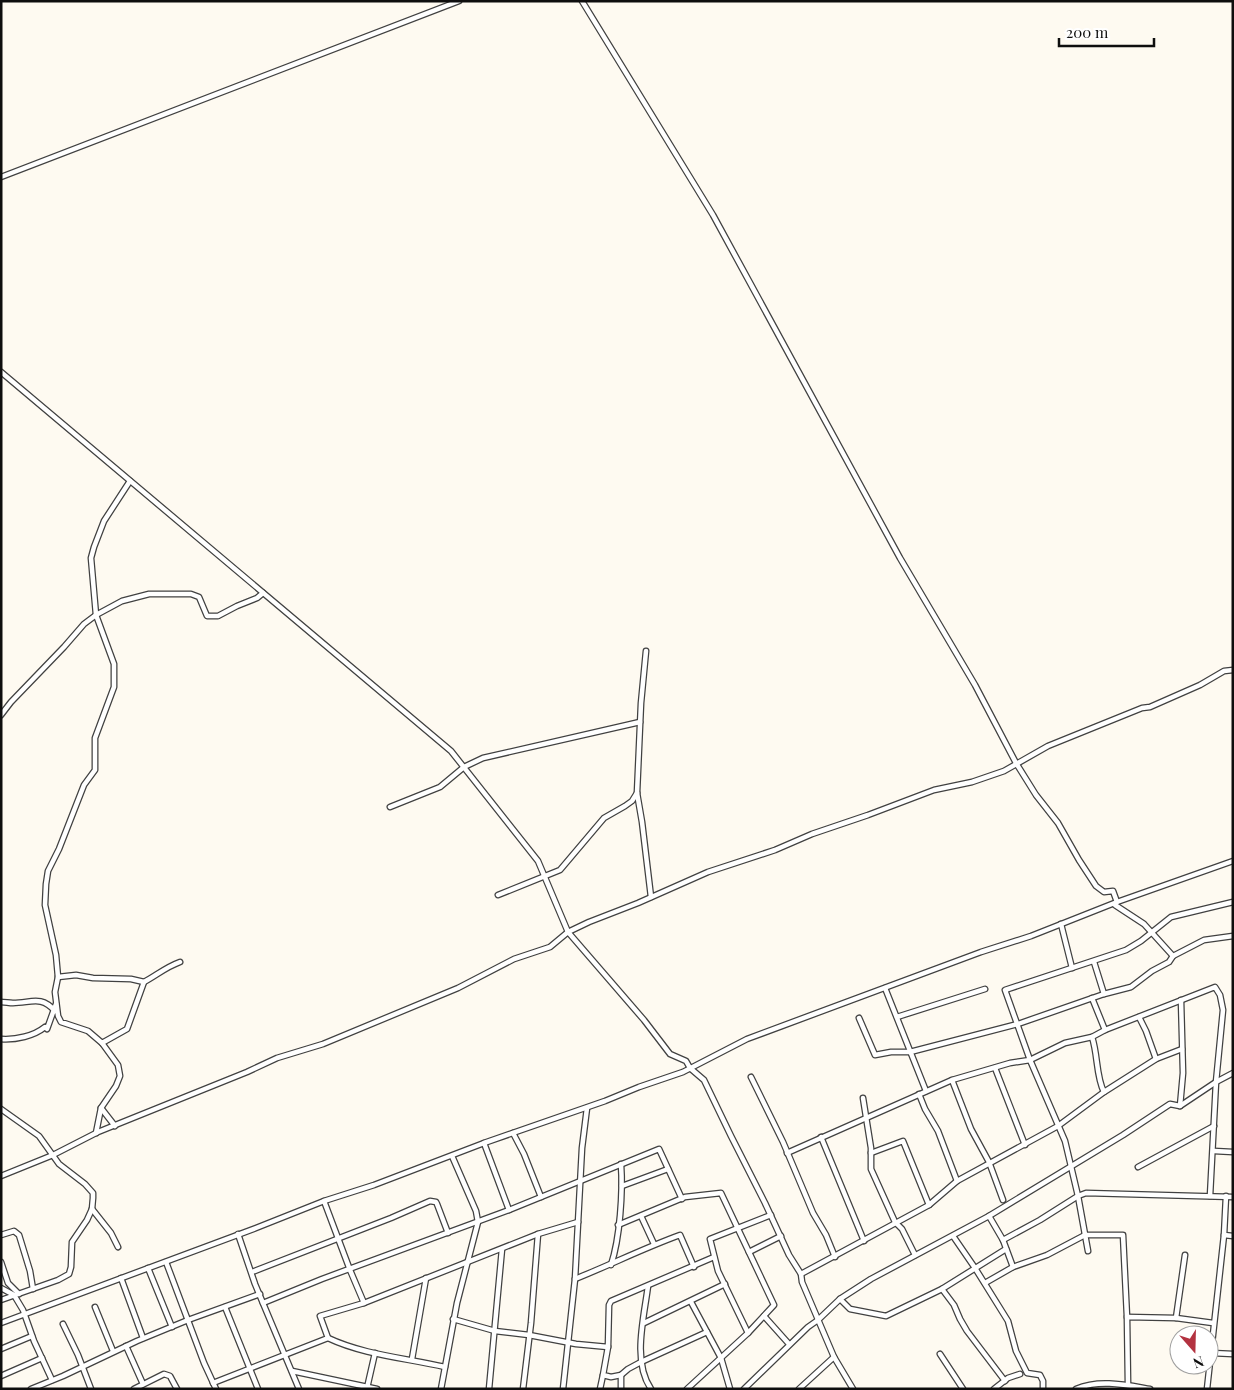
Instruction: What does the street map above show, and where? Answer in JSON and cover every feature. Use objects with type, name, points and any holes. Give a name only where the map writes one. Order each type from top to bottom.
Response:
[{"type":"street","points":[[1,177],[458,1]]},
{"type":"street","points":[[582,1],[713,215],[895,549],[975,685],[1016,763],[1036,795],[1058,823],[1096,886],[1104,892],[1113,891],[1116,904],[1144,924],[1173,956]]},
{"type":"street","points":[[1,372],[451,751],[538,861],[568,932],[644,1020],[668,1052],[686,1061],[690,1068],[704,1080],[730,1136],[782,1236],[789,1255],[801,1274],[802,1282],[834,1357],[854,1389]]},
{"type":"street","points":[[58,1016],[55,992],[58,977],[54,940],[45,905],[48,871],[59,849],[84,785],[94,770],[95,738],[114,687],[114,664],[96,615],[91,558],[104,521],[130,481]]},
{"type":"street","points":[[1,715],[84,624],[122,601],[148,594],[191,594],[199,597],[207,616],[218,616],[257,598],[263,593]]},
{"type":"street","points":[[646,651],[637,793],[651,897]]},
{"type":"street","points":[[1,1176],[53,1155],[96,1133],[277,1058],[323,1044],[458,988],[514,959],[550,947],[568,932],[589,922],[716,869],[775,850],[812,834],[934,790],[972,782],[1004,771],[1048,746],[1142,708],[1150,708],[1200,685],[1224,671],[1233,670]]},
{"type":"street","points":[[390,806],[440,787],[464,767],[483,758],[640,722]]},
{"type":"street","points":[[498,895],[560,870],[604,818],[632,801],[637,793]]},
{"type":"street","points":[[1,1323],[324,1201],[374,1186],[484,1143],[587,1108],[703,1064],[747,1039],[1233,862]]},
{"type":"street","points":[[1088,1252],[1078,1196],[1064,1142],[1030,1060],[1005,990],[1126,950],[1141,941],[1171,917],[1233,902]]},
{"type":"street","points":[[1061,924],[1072,968]]},
{"type":"street","points":[[860,1018],[874,1055],[910,1052],[1018,1024],[1104,994],[1131,987],[1152,971],[1169,962],[1173,956],[1204,940],[1233,936]]},
{"type":"street","points":[[58,977],[76,975],[93,978],[131,978],[144,982],[157,976],[167,966],[180,962]]},
{"type":"street","points":[[1094,962],[1104,994]]},
{"type":"street","points":[[102,1043],[127,1029],[144,982]]},
{"type":"street","points":[[787,1153],[952,1080],[1010,1063],[1030,1060],[1065,1043],[1092,1037],[1105,1030],[1215,987],[1220,996],[1223,1010],[1216,1082],[1214,1151],[1210,1196]]},
{"type":"street","points":[[885,988],[926,1091]]},
{"type":"street","points":[[897,1017],[985,989]]},
{"type":"street","points":[[1092,998],[1105,1030]]},
{"type":"street","points":[[1,1002],[13,1004],[35,1000],[45,1002],[53,1009],[61,1022],[88,1031],[102,1043],[118,1065],[120,1076],[116,1086],[101,1108],[96,1133]]},
{"type":"street","points":[[1180,1106],[1183,1073],[1181,1000]]},
{"type":"street","points":[[1,1039],[10,1040],[37,1033],[45,1027],[47,1029],[56,1003]]},
{"type":"street","points":[[1139,1017],[1156,1060]]},
{"type":"street","points":[[1092,1037],[1097,1053],[1100,1081],[1104,1092]]},
{"type":"street","points":[[801,1274],[929,1205],[957,1181],[1058,1126],[1104,1092],[1156,1060],[1182,1049]]},
{"type":"street","points":[[996,1068],[1025,1145]]},
{"type":"street","points":[[744,1389],[789,1344],[840,1299],[871,1279],[988,1216],[1124,1135],[1170,1104],[1180,1106],[1233,1073]]},
{"type":"street","points":[[751,1077],[835,1257]]},
{"type":"street","points":[[952,1080],[972,1129],[989,1162],[1003,1200]]},
{"type":"street","points":[[920,1094],[925,1109],[938,1131],[957,1181]]},
{"type":"street","points":[[864,1098],[871,1153],[871,1169],[895,1222],[902,1229],[915,1255]]},
{"type":"street","points":[[101,1108],[114,1126]]},
{"type":"street","points":[[563,1389],[575,1279],[582,1148],[587,1108]]},
{"type":"street","points":[[1,1109],[39,1136],[63,1167],[85,1184],[92,1193],[92,1209],[72,1242],[69,1274],[58,1280],[1,1300]]},
{"type":"street","points":[[1138,1166],[1214,1126]]},
{"type":"street","points":[[513,1133],[524,1154],[541,1197]]},
{"type":"street","points":[[821,1137],[864,1241]]},
{"type":"street","points":[[871,1153],[902,1141],[929,1205]]},
{"type":"street","points":[[484,1143],[509,1210]]},
{"type":"street","points":[[263,1303],[322,1279],[509,1210],[659,1149],[682,1199]]},
{"type":"street","points":[[1214,1151],[1233,1152]]},
{"type":"street","points":[[441,1389],[454,1319],[478,1222],[476,1212],[452,1156]]},
{"type":"street","points":[[611,1265],[615,1255],[622,1186],[622,1164]]},
{"type":"street","points":[[622,1186],[668,1169]]},
{"type":"street","points":[[618,1226],[682,1199],[700,1194],[721,1193],[774,1305],[748,1333],[687,1389]]},
{"type":"street","points":[[1003,1240],[1086,1193],[1233,1197]]},
{"type":"street","points":[[1127,1316],[1176,1318],[1213,1323],[1224,1235],[1226,1196]]},
{"type":"street","points":[[324,1201],[364,1303]]},
{"type":"street","points":[[252,1272],[430,1201],[436,1202],[448,1233]]},
{"type":"street","points":[[92,1209],[111,1233],[118,1247]]},
{"type":"street","points":[[748,1333],[726,1284],[718,1271],[710,1239],[771,1215]]},
{"type":"street","points":[[641,1216],[654,1244]]},
{"type":"street","points":[[988,1216],[1003,1240],[1013,1268]]},
{"type":"street","points":[[328,1338],[320,1316],[364,1303],[538,1234],[578,1222]]},
{"type":"street","points":[[1,1234],[11,1231],[17,1232],[30,1271],[33,1289]]},
{"type":"street","points":[[238,1234],[263,1303],[300,1389]]},
{"type":"street","points":[[523,1389],[538,1234]]},
{"type":"street","points":[[575,1279],[611,1265],[654,1244],[680,1235],[694,1267]]},
{"type":"street","points":[[985,1283],[1085,1235],[1123,1235],[1128,1385]]},
{"type":"street","points":[[1224,1235],[1233,1236]]},
{"type":"street","points":[[749,1252],[782,1236]]},
{"type":"street","points":[[953,1236],[985,1283],[1008,1322],[1016,1351],[1027,1373],[1040,1375],[1043,1381],[1043,1389]]},
{"type":"street","points":[[489,1389],[502,1249]]},
{"type":"street","points":[[840,1299],[850,1309],[886,1316],[942,1289],[1006,1249]]},
{"type":"street","points":[[1176,1318],[1185,1255]]},
{"type":"street","points":[[600,1389],[608,1347],[609,1305],[611,1301],[714,1258]]},
{"type":"street","points":[[1,1262],[8,1282],[16,1294],[52,1380]]},
{"type":"street","points":[[166,1262],[204,1363],[216,1389]]},
{"type":"street","points":[[148,1268],[172,1327]]},
{"type":"street","points":[[121,1278],[128,1301],[144,1338]]},
{"type":"street","points":[[412,1359],[426,1278]]},
{"type":"street","points":[[644,1323],[726,1284]]},
{"type":"street","points":[[648,1286],[641,1362],[644,1376],[651,1389]]},
{"type":"street","points":[[1,1288],[16,1294]]},
{"type":"street","points":[[942,1289],[954,1305],[967,1331],[1005,1381]]},
{"type":"street","points":[[31,1389],[144,1338],[260,1294]]},
{"type":"street","points":[[690,1302],[721,1358],[730,1389]]},
{"type":"street","points":[[95,1307],[114,1351]]},
{"type":"street","points":[[225,1307],[258,1389]]},
{"type":"street","points":[[764,1316],[789,1344]]},
{"type":"street","points":[[454,1319],[495,1331],[608,1347]]},
{"type":"street","points":[[63,1324],[83,1366],[90,1389]]},
{"type":"street","points":[[603,1375],[611,1377],[621,1375],[641,1362],[707,1332]]},
{"type":"street","points":[[1,1349],[32,1336]]},
{"type":"street","points":[[213,1382],[328,1338],[341,1344],[375,1353],[445,1367]]},
{"type":"street","points":[[126,1346],[143,1384]]},
{"type":"street","points":[[367,1388],[375,1353]]},
{"type":"street","points":[[1219,1353],[1233,1354]]},
{"type":"street","points":[[940,1354],[963,1389]]},
{"type":"street","points":[[799,1389],[834,1357]]},
{"type":"street","points":[[1,1376],[42,1358]]},
{"type":"street","points":[[292,1371],[377,1389]]},
{"type":"street","points":[[134,1389],[164,1374],[168,1374],[172,1378],[177,1389]]},
{"type":"street","points":[[994,1389],[1013,1375],[1020,1374]]},
{"type":"street","points":[[621,1375],[621,1389]]},
{"type":"street","points":[[1207,1389],[1209,1375]]},
{"type":"street","points":[[1076,1389],[1086,1385],[1097,1384],[1128,1385],[1150,1389]]}]
